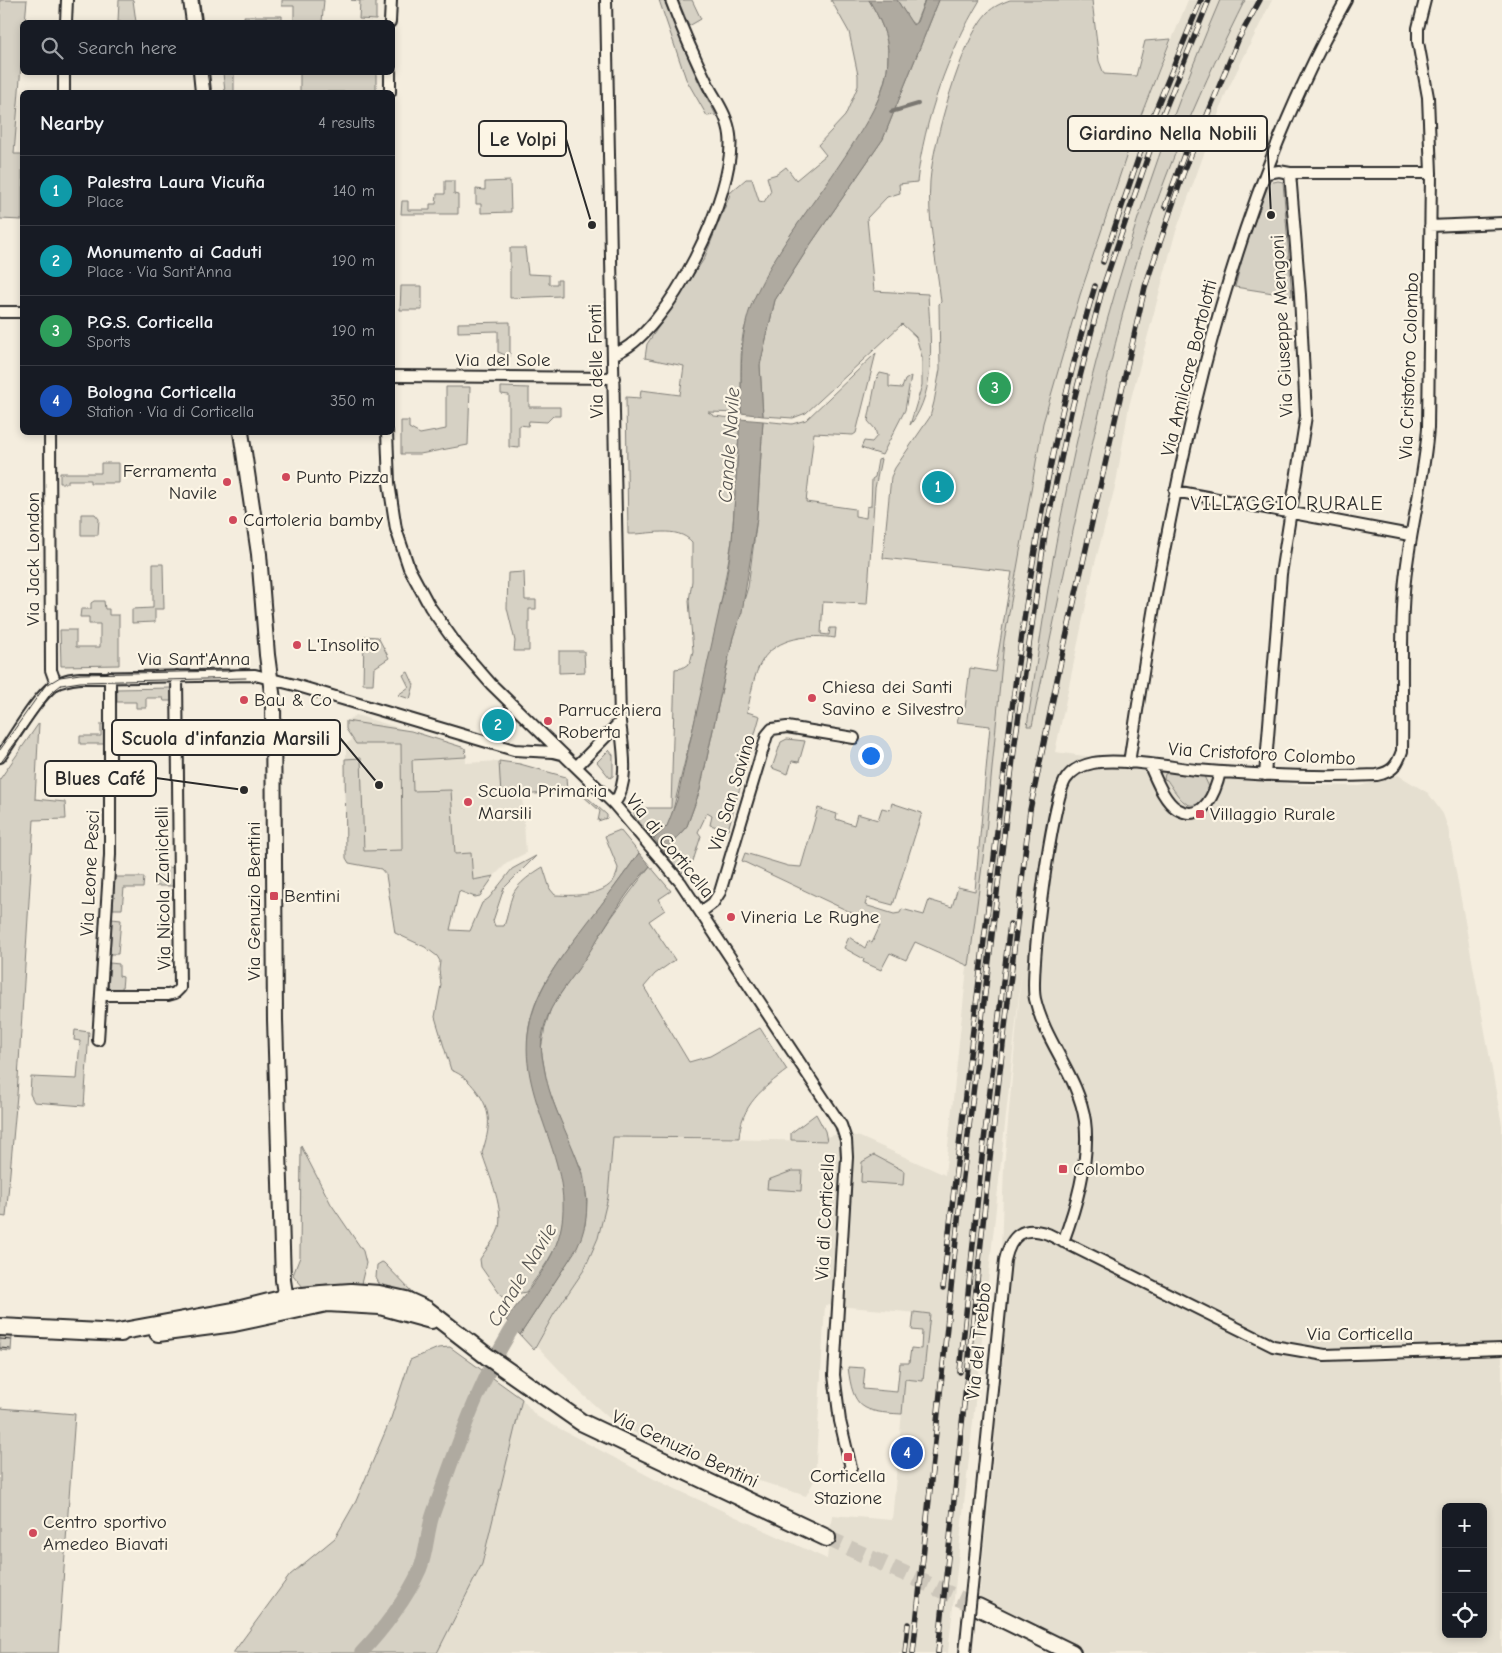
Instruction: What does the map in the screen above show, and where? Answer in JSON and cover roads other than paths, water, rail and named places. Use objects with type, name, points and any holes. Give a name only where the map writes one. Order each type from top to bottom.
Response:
[{"type":"main road","name":"Via Genuzio Bentini","points":[[0,1327],[153,1334],[194,1330],[286,1304],[350,1292],[379,1294],[406,1300],[426,1309],[531,1388],[589,1426],[827,1538]]},
{"type":"main road","points":[[978,1607],[1072,1653]]},
{"type":"street","points":[[66,20],[67,0]]},
{"type":"street","points":[[191,0],[194,20]]},
{"type":"street","points":[[390,0],[390,20]]},
{"type":"street","name":"Via delle Fonti","points":[[606,0],[620,722],[623,748],[623,787],[614,804]]},
{"type":"street","points":[[614,354],[625,350],[638,340],[684,278],[698,255],[715,213],[729,161],[730,135],[727,122],[705,79],[671,0]]},
{"type":"street","name":"Via Amilcare Bortolotti","points":[[1129,763],[1149,627],[1175,491],[1221,306],[1242,239],[1267,173],[1312,65],[1346,0]]},
{"type":"street","name":"Via Cristoforo Colombo","points":[[1063,1242],[1076,1201],[1085,1141],[1085,1121],[1080,1099],[1040,1016],[1033,981],[1036,941],[1055,813],[1066,779],[1074,771],[1094,762],[1129,763],[1264,775],[1377,776],[1388,773],[1398,764],[1402,751],[1404,592],[1410,535],[1424,466],[1428,428],[1431,173],[1428,97],[1418,42],[1418,28],[1425,0]]},
{"type":"street","points":[[64,75],[64,90]]},
{"type":"street","points":[[201,75],[204,90]]},
{"type":"street","points":[[390,75],[390,90]]},
{"type":"street","points":[[1267,173],[1279,170],[1290,173],[1431,173]]},
{"type":"street","name":"Via Giuseppe Mengoni","points":[[1264,775],[1281,574],[1306,416],[1301,304],[1290,173]]},
{"type":"street","points":[[1430,226],[1502,223]]},
{"type":"street","points":[[0,312],[20,312]]},
{"type":"street","name":"Via del Sole","points":[[395,376],[614,378]]},
{"type":"street","name":"Via Jack London","points":[[50,435],[51,670],[56,684]]},
{"type":"street","name":"Via Genuzio Bentini","points":[[242,435],[259,554],[273,700],[277,1085],[286,1304]]},
{"type":"street","name":"Via di Corticella","points":[[387,435],[388,483],[392,511],[401,545],[419,588],[444,627],[470,661],[614,804],[681,883],[822,1094],[844,1133],[847,1157],[834,1375],[840,1422],[851,1468]]},
{"type":"street","points":[[1175,491],[1410,535]]},
{"type":"street","name":"Via Sant'Anna","points":[[56,684],[72,678],[250,675],[270,679],[514,750],[553,752],[564,756]]},
{"type":"street","name":"Via Nicola Zanichelli","points":[[101,995],[168,995],[175,993],[180,988],[177,676]]},
{"type":"street","name":"Via Leone Pesci","points":[[98,1040],[110,855],[110,677]]},
{"type":"street","points":[[0,757],[44,694],[56,684]]},
{"type":"street","points":[[576,767],[620,722]]},
{"type":"street","name":"Via San Savino","points":[[701,912],[713,903],[720,892],[767,735],[772,729],[788,727],[854,738]]},
{"type":"street","points":[[1150,766],[1170,801],[1177,809],[1194,812],[1211,801],[1220,772]]},
{"type":"street","name":"Via del Trebbo","points":[[965,1653],[1007,1252],[1014,1239],[1020,1234],[1031,1230],[1043,1232],[1171,1296]]},
{"type":"street","name":"Via Corticella","points":[[1171,1296],[1273,1346],[1306,1353],[1347,1355],[1502,1349]]},
{"type":"waterway","points":[[891,112],[918,104]]},
{"type":"waterway","name":"Canale Navile","points":[[361,1653],[394,1613],[415,1580],[424,1556],[433,1514],[472,1410],[495,1359],[523,1312]]},
{"type":"tunnel","points":[[827,1538],[978,1607]]},
{"type":"tram line","points":[[198,0],[201,20]]},
{"type":"tram line","points":[[207,75],[210,90]]},
{"type":"tram line","points":[[0,750],[45,686],[60,677],[80,674],[227,671],[246,668]]},
{"type":"tram line","points":[[0,764],[51,693],[61,685],[80,682],[246,678]]},
{"type":"tram line","points":[[0,1339],[11,1340]]},
{"type":"tram line","points":[[0,1348],[10,1349]]},
{"type":"railway","points":[[1103,262],[1151,121],[1201,0]]},
{"type":"railway","points":[[913,1653],[959,1211],[1015,742],[1045,534],[1071,412],[1102,290],[1159,124],[1209,0]]},
{"type":"railway","points":[[938,1653],[989,1166],[1030,810],[1063,651],[1145,287],[1183,174],[1239,38],[1260,0]]},
{"type":"railway","points":[[1165,207],[1188,144]]},
{"type":"railway","points":[[943,1288],[1021,641],[1044,498],[1075,356],[1095,286]]},
{"type":"railway","points":[[960,1372],[981,1166],[1010,924]]},
{"type":"railway","points":[[905,1653],[908,1624]]},
{"type":"place","name":"Giardino Nella Nobili","points":[[1271,215]]},
{"type":"place","name":"Le Volpi","points":[[592,225]]},
{"type":"place","name":"P.G.S. Corticella","points":[[995,388]]},
{"type":"place","name":"Punto Pizza","points":[[286,477]]},
{"type":"place","name":"Ferramenta Navile","points":[[227,482]]},
{"type":"place","name":"Palestra Laura Vicuña","points":[[938,487]]},
{"type":"place","name":"Cartoleria bamby","points":[[233,520]]},
{"type":"place","name":"L'Insolito","points":[[297,645]]},
{"type":"place","name":"Chiesa dei Santi Savino e Silvestro","points":[[812,698]]},
{"type":"place","name":"Bau & Co","points":[[244,700]]},
{"type":"place","name":"Parrucchiera Roberta","points":[[548,721]]},
{"type":"place","name":"Monumento ai Caduti","points":[[498,725]]},
{"type":"place","name":"Scuola d'infanzia Marsili","points":[[379,785]]},
{"type":"place","name":"Blues Café","points":[[244,790]]},
{"type":"place","name":"Scuola Primaria Marsili","points":[[468,802]]},
{"type":"place","name":"Villaggio Rurale","points":[[1200,814]]},
{"type":"place","name":"Bentini","points":[[274,896]]},
{"type":"place","name":"Vineria Le Rughe","points":[[731,917]]},
{"type":"place","name":"Colombo","points":[[1063,1169]]},
{"type":"place","name":"Bologna Corticella","points":[[907,1453]]},
{"type":"place","name":"Corticella Stazione","points":[[848,1457]]},
{"type":"place","name":"Centro sportivo Amedeo Biavati","points":[[33,1533]]},
{"type":"district","name":"VILLAGGIO RURALE","points":[[1287,503]]}]
